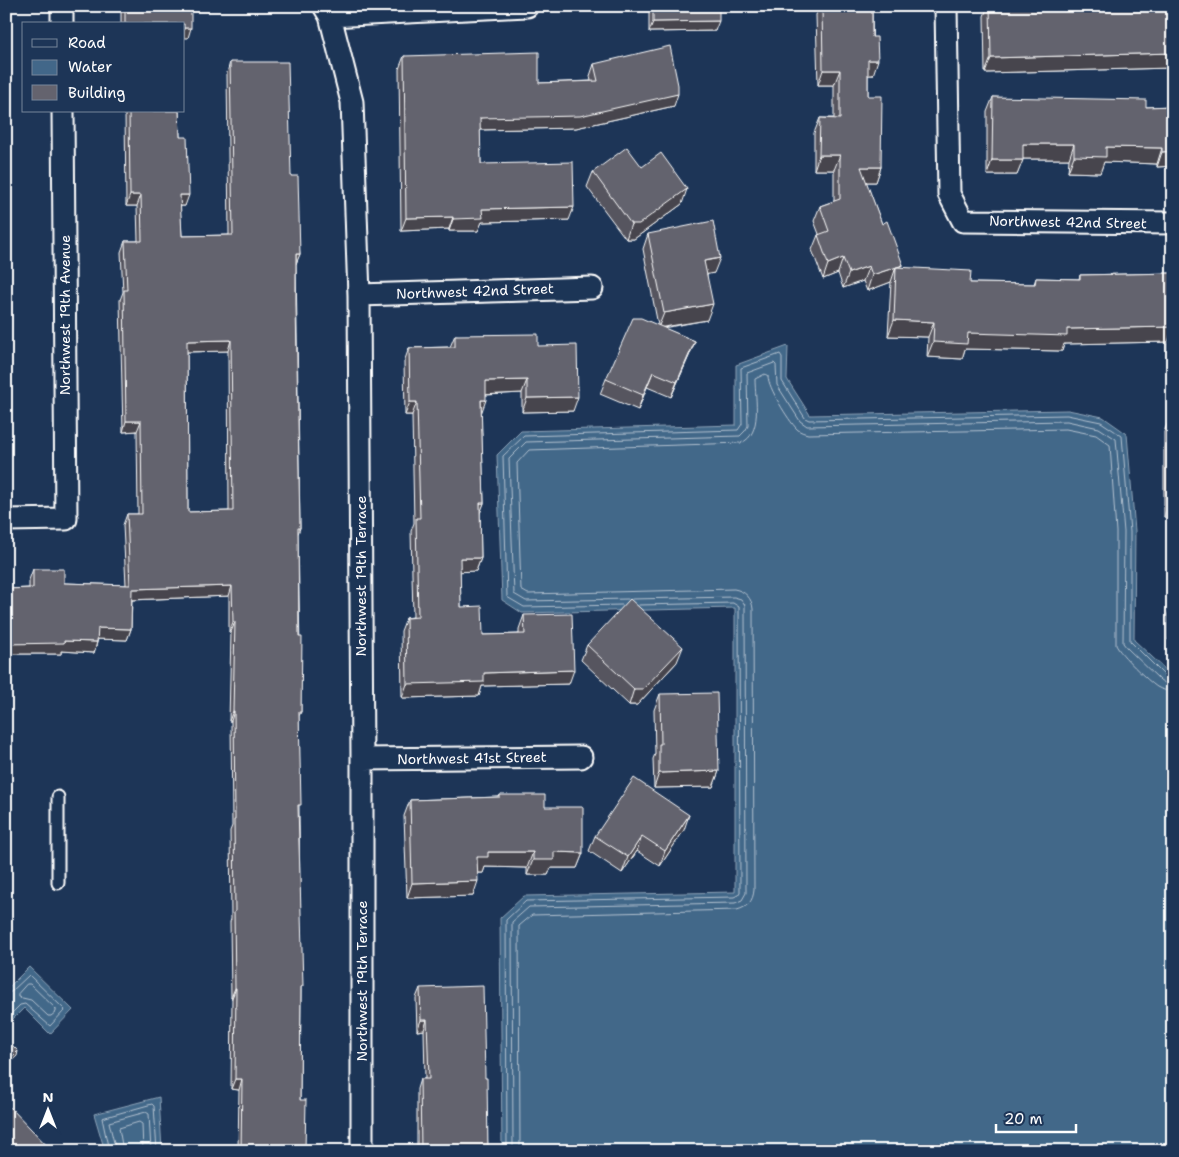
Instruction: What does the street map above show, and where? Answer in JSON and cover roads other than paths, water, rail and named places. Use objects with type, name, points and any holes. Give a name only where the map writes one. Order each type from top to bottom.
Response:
[{"type":"street","points":[[62,6],[62,22]]},
{"type":"street","points":[[327,11],[527,6]]},
{"type":"street","name":"Northwest 42nd Street","points":[[946,6],[949,194],[963,221],[1173,224]]},
{"type":"street","name":"Northwest 19th Terrace","points":[[327,11],[352,102],[359,295],[362,1151]]},
{"type":"street","name":"Northwest 19th Avenue","points":[[6,520],[66,519],[63,112]]},
{"type":"street","name":"Northwest 42nd Street","points":[[359,295],[592,288]]},
{"type":"street","name":"Northwest 41st Street","points":[[362,760],[581,757]]},
{"type":"lane","points":[[58,797],[58,883]]},
{"type":"water","points":[[788,346],[787,379],[810,415],[1068,410],[1103,417],[1127,434],[1135,531],[1134,640],[1168,672],[1173,672],[1173,1151],[502,1151],[500,918],[524,896],[735,892],[735,608],[522,613],[502,600],[497,455],[521,431],[736,425],[736,365]]},
{"type":"water","points":[[29,967],[73,1010],[50,1034],[24,1008],[6,1026],[6,990]]},
{"type":"water","points":[[159,1097],[162,1151],[105,1151],[94,1114]]}]
